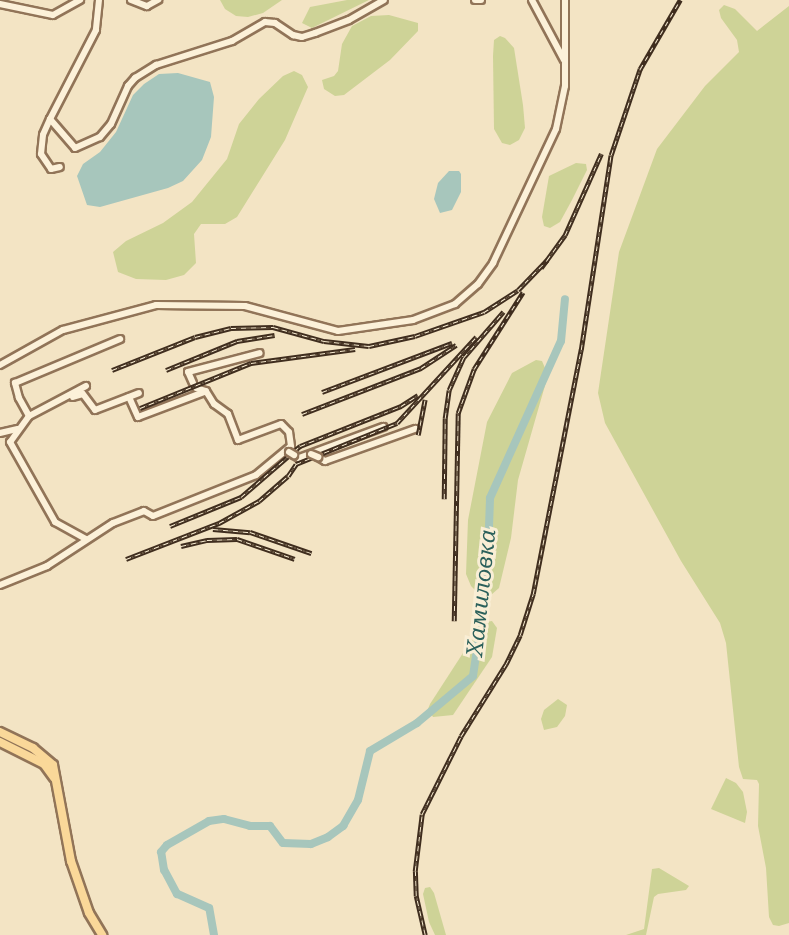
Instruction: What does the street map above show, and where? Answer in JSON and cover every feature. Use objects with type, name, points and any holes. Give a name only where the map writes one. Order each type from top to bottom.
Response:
[{"type":"main road","points":[[0,732],[49,758],[56,770],[75,875],[89,913],[102,935]]},
{"type":"main road","points":[[0,742],[44,764],[60,794]]},
{"type":"street","points":[[0,4],[53,15],[80,0]]},
{"type":"street","points":[[60,167],[51,169],[41,154],[43,135],[96,30],[99,0]]},
{"type":"street","points":[[134,2],[147,6],[158,0]]},
{"type":"street","points":[[50,119],[71,146],[81,147],[100,137],[111,124],[128,86],[141,73],[156,65],[204,47],[227,43],[265,22],[275,23],[302,37],[349,20],[384,0]]},
{"type":"street","points":[[475,0],[481,0]]},
{"type":"street","points":[[532,0],[565,62]]},
{"type":"street","points":[[0,365],[63,330],[156,305],[245,306],[338,331],[412,320],[455,304],[478,285],[493,263],[523,194],[551,143],[564,100],[565,0]]},
{"type":"street","points":[[29,416],[19,398],[15,383],[120,339]]},
{"type":"street","points":[[0,585],[47,566],[113,523],[144,511],[153,516],[256,475],[290,452],[289,432],[281,424],[237,440],[228,414],[215,404],[206,391],[194,386],[188,372],[260,353]]},
{"type":"street","points":[[86,386],[29,416],[10,442],[55,522],[86,539]]},
{"type":"street","points":[[129,397],[138,417],[206,391]]},
{"type":"street","points":[[57,401],[83,394],[95,410],[139,393]]},
{"type":"street","points":[[290,452],[299,458],[313,455],[383,427]]},
{"type":"street","points":[[0,433],[20,428]]},
{"type":"street","points":[[313,455],[325,461],[415,429]]},
{"type":"green space","points":[[220,0],[282,0],[263,13],[248,17],[236,16],[225,9]]},
{"type":"green space","points":[[347,0],[369,0],[312,28],[302,23],[310,7]]},
{"type":"green space","points":[[724,5],[735,9],[757,31],[789,6],[789,923],[779,926],[773,925],[769,917],[766,868],[758,826],[759,784],[757,780],[743,779],[739,767],[726,643],[720,623],[681,561],[605,423],[598,393],[619,252],[657,149],[705,86],[739,52],[737,40],[721,18],[719,10]]},
{"type":"green space","points":[[389,15],[418,23],[418,31],[390,60],[344,95],[335,96],[324,89],[322,80],[334,76],[338,71],[342,44],[352,26],[371,16]]},
{"type":"green space","points":[[500,36],[514,48],[523,105],[525,128],[519,140],[510,145],[502,143],[494,129],[494,40]]},
{"type":"green space","points":[[294,71],[302,75],[308,87],[285,140],[237,217],[225,224],[201,224],[194,234],[196,263],[184,275],[166,280],[136,279],[118,272],[113,252],[126,241],[163,223],[192,202],[227,159],[239,124],[259,99],[283,76]]},
{"type":"green space","points":[[576,163],[586,164],[587,170],[572,200],[560,222],[550,228],[544,226],[542,217],[549,176]]},
{"type":"green space","points":[[536,360],[542,361],[548,375],[518,480],[511,538],[499,588],[491,595],[479,594],[471,586],[466,574],[468,520],[487,422],[512,373]]},
{"type":"green space","points":[[492,621],[497,628],[492,657],[453,715],[433,717],[428,709],[430,704],[474,636],[486,622]]},
{"type":"green space","points":[[558,699],[567,705],[565,716],[557,727],[544,730],[541,719],[544,710]]},
{"type":"green space","points":[[726,778],[736,783],[743,792],[747,812],[745,823],[711,809]]},
{"type":"green space","points":[[659,868],[689,886],[686,890],[654,897],[646,935],[626,935],[644,929],[652,869]]},
{"type":"green space","points":[[430,887],[446,935],[435,935],[429,922],[423,894],[425,888]]},
{"type":"water","points":[[178,73],[210,82],[214,97],[211,137],[202,160],[183,181],[168,188],[100,207],[87,205],[77,176],[83,164],[100,152],[116,132],[133,95],[144,84],[159,74]]},
{"type":"water","points":[[449,171],[459,171],[461,174],[461,192],[452,210],[440,213],[434,199],[438,183]]},
{"type":"waterway","name":"Хамиловка","points":[[214,935],[209,908],[177,894],[164,870],[161,852],[167,845],[209,821],[224,819],[250,826],[270,826],[283,843],[311,844],[328,837],[343,826],[358,800],[370,751],[417,723],[473,676],[487,581],[490,498],[561,341],[565,299]]},
{"type":"railway","points":[[425,935],[416,896],[415,871],[422,814],[461,736],[506,664],[520,635],[533,594],[581,350],[611,155],[640,69],[680,0]]},
{"type":"railway","points":[[541,268],[565,235],[601,154]]},
{"type":"railway","points":[[112,370],[195,337],[231,328],[273,327],[324,341],[369,346],[415,336],[484,312],[518,290],[547,260]]},
{"type":"railway","points":[[454,621],[458,413],[474,369],[523,292]]},
{"type":"railway","points":[[444,499],[445,418],[449,390],[464,357],[503,312]]},
{"type":"railway","points":[[166,370],[237,341],[275,335]]},
{"type":"railway","points":[[126,559],[219,523],[259,501],[288,476],[296,464],[397,423],[476,337]]},
{"type":"railway","points":[[322,392],[452,343]]},
{"type":"railway","points":[[302,414],[421,368],[456,345]]},
{"type":"railway","points":[[140,408],[251,363],[355,349]]},
{"type":"railway","points":[[170,526],[241,497],[300,446],[401,406],[418,395]]},
{"type":"railway","points":[[418,435],[425,400]]},
{"type":"railway","points":[[213,529],[250,532],[311,553]]},
{"type":"railway","points":[[181,546],[207,540],[237,539],[295,559]]}]
